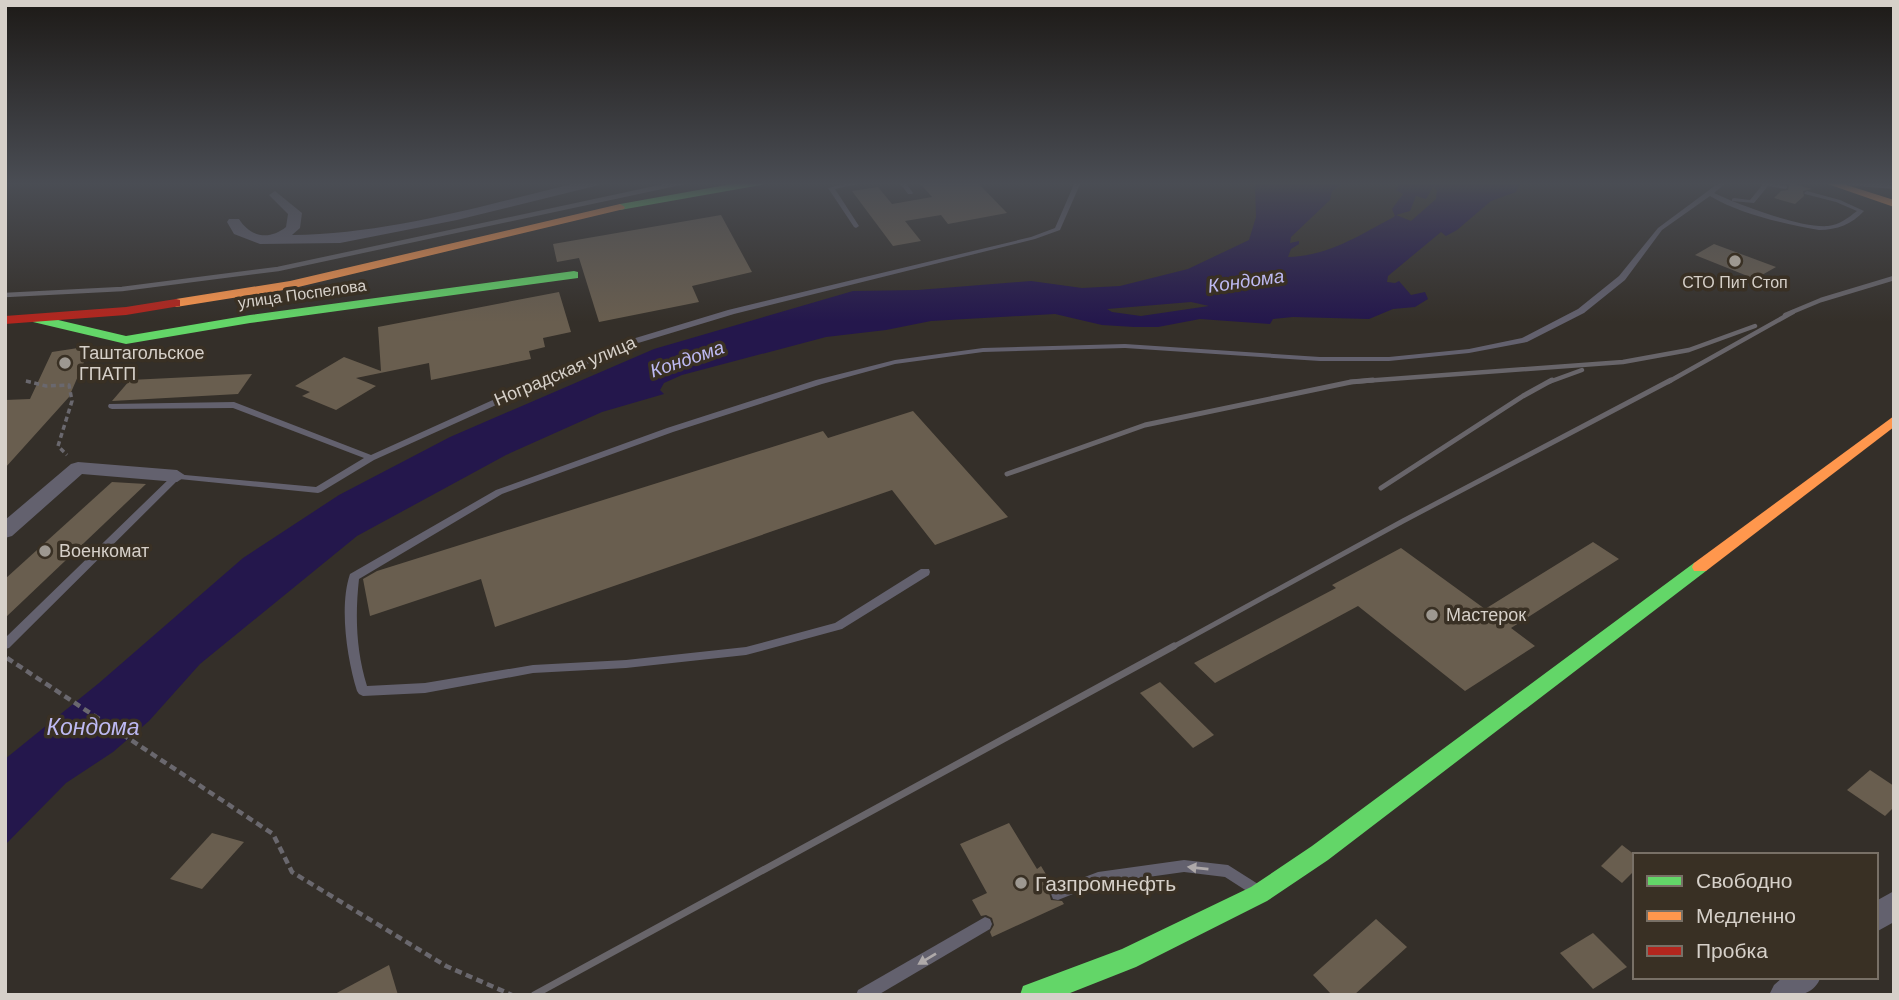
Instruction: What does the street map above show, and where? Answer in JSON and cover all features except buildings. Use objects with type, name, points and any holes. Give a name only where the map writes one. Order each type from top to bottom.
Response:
[{"type":"main road","points":[[5,320],[126,311],[290,285],[522,229]]},
{"type":"main road","name":"улица Поспелова","points":[[37,318],[126,340],[250,319],[574,275]]},
{"type":"main road","points":[[1032,995],[1128,960],[1259,894],[1320,853],[1894,420]]},
{"type":"street","points":[[237,229],[239,232],[260,240],[278,240],[340,239],[389,229]]},
{"type":"street","points":[[278,240],[292,229]]},
{"type":"street","points":[[5,531],[78,468],[177,476]]},
{"type":"street","points":[[1878,917],[1894,904]]},
{"type":"street","points":[[1784,995],[1804,979]]},
{"type":"lane","name":"Ноградская улица","points":[[371,458],[622,345],[731,312],[1033,238],[1058,229]]},
{"type":"lane","points":[[925,572],[838,626],[746,651],[626,664],[533,669],[425,688],[363,691],[353,663],[350,608],[354,577],[499,492],[670,430],[895,362],[983,350],[1125,346],[1320,359],[1389,359],[1469,351],[1524,340],[1581,311],[1622,278],[1661,229]]},
{"type":"lane","points":[[112,406],[234,405],[371,458]]},
{"type":"lane","points":[[5,645],[177,476],[318,490],[371,458]]},
{"type":"lane","points":[[1058,894],[1098,878],[1184,866],[1228,871],[1259,894]]},
{"type":"lane","points":[[863,995],[985,924]]},
{"type":"path","points":[[26,380],[46,386],[69,385],[72,393],[71,409],[58,435],[58,446],[78,468]]},
{"type":"path","points":[[5,657],[273,834],[292,872],[446,966],[512,995]]},
{"type":"water","name":"Кондома","points":[[1252,229],[1300,229],[1291,237],[1290,243],[1299,241],[1299,244],[1291,249],[1288,257],[1330,249],[1372,229],[1459,229],[1446,236],[1441,232],[1388,276],[1387,282],[1399,281],[1411,295],[1425,292],[1428,299],[1415,307],[1393,309],[1369,319],[1293,317],[1273,319],[1270,324],[1200,319],[1158,327],[1102,325],[1055,314],[931,321],[886,330],[826,337],[682,375],[664,383],[660,390],[664,394],[602,412],[506,455],[357,536],[200,664],[149,721],[113,752],[66,783],[5,845],[5,759],[99,683],[243,558],[339,495],[450,437],[654,349],[853,291],[918,290],[1031,281],[1082,288],[1120,286],[1188,269],[1249,240]],"holes":[[[1191,302],[1209,306],[1141,316],[1107,309]]]},
{"type":"railway","points":[[5,295],[122,289],[278,269],[466,229]]},
{"type":"railway","points":[[1785,315],[1821,300],[1894,278]]},
{"type":"railway","points":[[1668,382],[1793,312]]},
{"type":"railway","points":[[1355,382],[1623,362],[1689,350],[1755,326]]},
{"type":"railway","points":[[1549,382],[1582,370]]},
{"type":"railway","points":[[1355,382],[1373,380]]},
{"type":"railway","points":[[1381,488],[1552,380]]},
{"type":"railway","points":[[1171,648],[1403,521],[1671,380]]},
{"type":"railway","points":[[1350,382],[1355,382]]},
{"type":"railway","points":[[1007,474],[1145,425],[1355,382]]},
{"type":"railway","points":[[534,995],[1174,646]]},
{"type":"traffic: fast","points":[[37,319],[126,340],[250,319],[574,275]]},
{"type":"traffic: fast","points":[[1032,995],[1128,959],[1259,894],[1320,853],[1700,567]]},
{"type":"traffic: slow","points":[[176,303],[290,285],[528,229]]},
{"type":"traffic: slow","points":[[1700,567],[1894,420]]},
{"type":"traffic: jam","points":[[5,320],[126,311],[176,303]]},
{"type":"place","name":"СТО Пит Стоп","points":[[1735,261]]},
{"type":"place","name":"Таштагольское ГПАТП","points":[[65,363]]},
{"type":"place","name":"Военкомат","points":[[45,551]]},
{"type":"place","name":"Мастерок","points":[[1432,615]]},
{"type":"place","name":"Газпромнефть","points":[[1021,883]]}]
